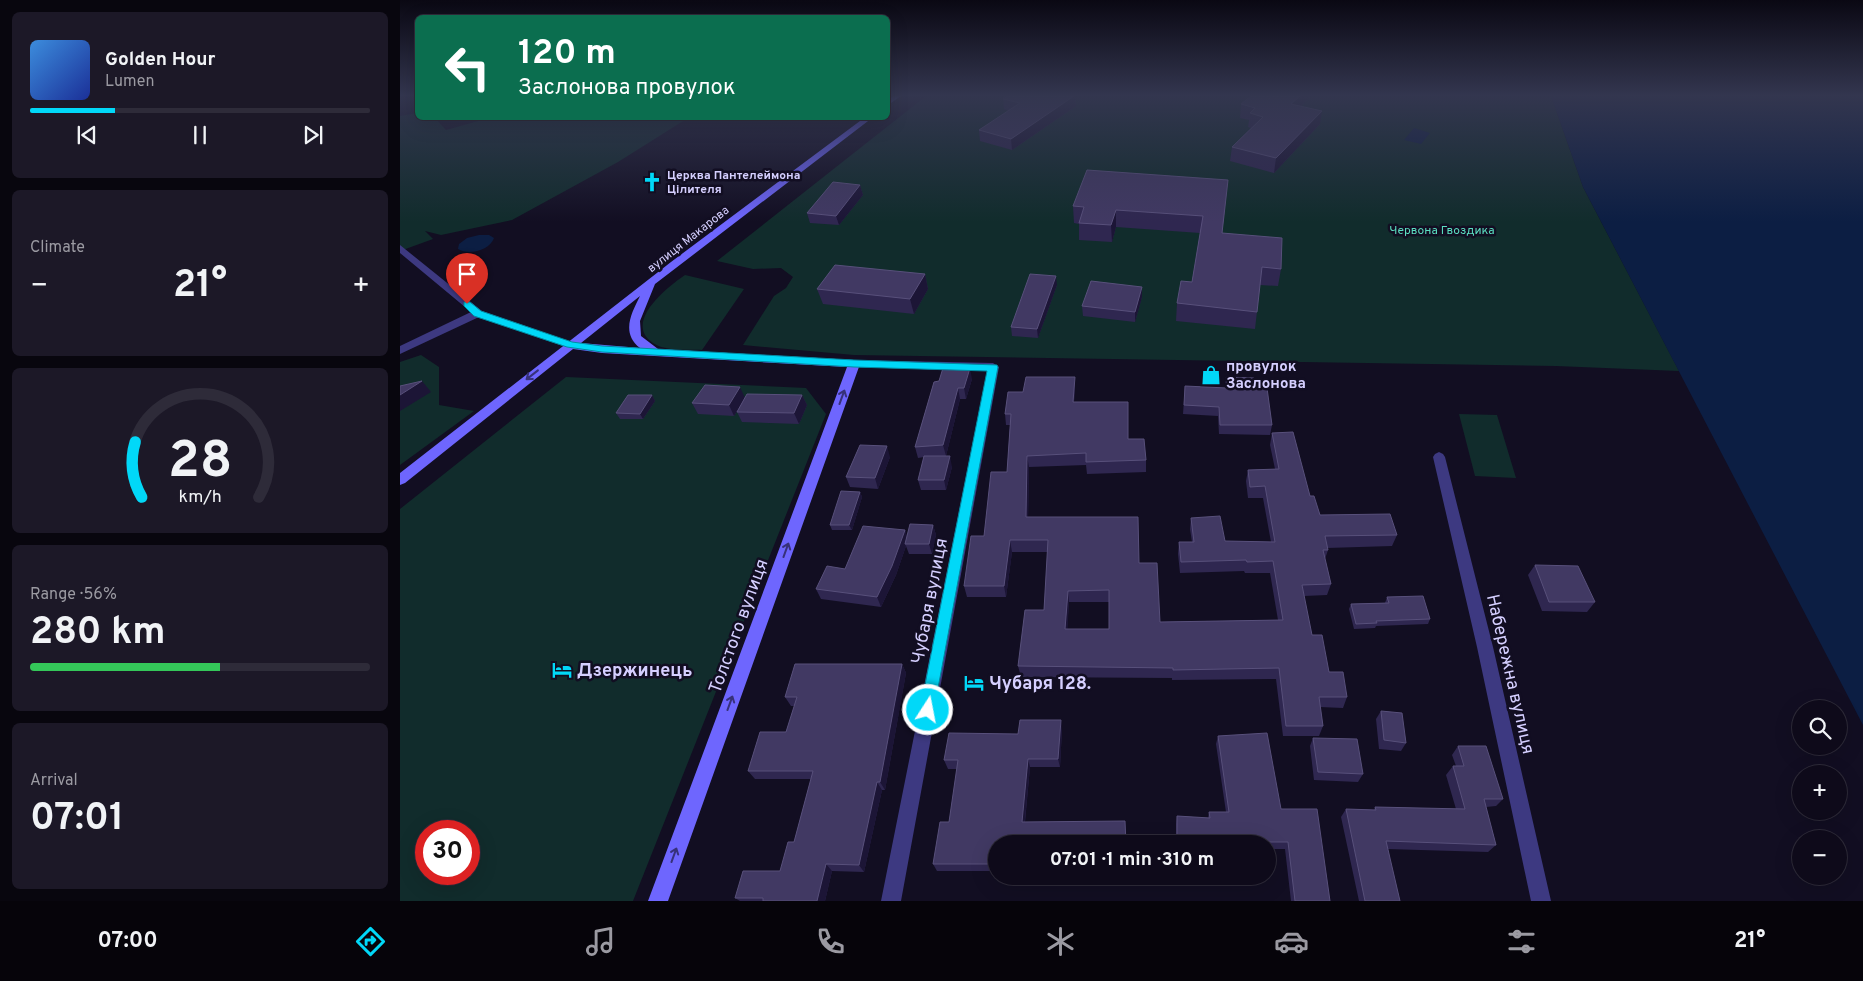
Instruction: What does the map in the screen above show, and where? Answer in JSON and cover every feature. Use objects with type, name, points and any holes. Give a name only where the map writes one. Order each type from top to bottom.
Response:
[{"type":"main road","name":"вулиця Макарова","points":[[400,480],[570,345],[842,138]]},
{"type":"main road","points":[[651,283],[633,321],[635,336],[644,347],[658,352]]},
{"type":"main road","points":[[570,345],[854,364]]},
{"type":"main road","name":"Толстого вулиця","points":[[658,901],[854,364]]},
{"type":"street","points":[[402,249],[478,314],[570,345]]},
{"type":"street","points":[[400,350],[478,314]]},
{"type":"street","name":"Чубаря вулиця","points":[[854,364],[993,367],[891,901]]},
{"type":"street","name":"Набережна вулиця","points":[[1439,457],[1485,647],[1541,901]]},
{"type":"green space","points":[[400,138],[656,138],[618,162],[512,220],[441,235],[425,231],[433,239],[400,251]]},
{"type":"green space","name":"Червона Гвоздика","points":[[873,138],[1566,138],[1583,187],[1679,371],[1556,366],[854,355],[743,345],[774,296],[786,288],[793,277],[781,268],[753,269],[717,261]]},
{"type":"green space","points":[[685,275],[744,289],[702,350],[664,348],[653,343],[645,334],[643,325],[645,315],[651,305],[669,287]]},
{"type":"green space","points":[[421,355],[439,367],[439,405],[474,411],[400,465],[400,362]]},
{"type":"green space","name":"Дзержинець","points":[[566,377],[806,388],[826,414],[633,901],[400,901],[400,509]]},
{"type":"green space","points":[[1459,414],[1497,415],[1516,478],[1475,476]]},
{"type":"water","points":[[1406,138],[1426,138],[1421,144],[1404,140]]},
{"type":"water","points":[[1566,138],[1863,138],[1863,725],[1583,187]]},
{"type":"water","points":[[489,235],[494,238],[488,246],[479,251],[468,252],[458,249],[459,244],[467,238]]},
{"type":"building","points":[[1241,138],[1296,138],[1276,158],[1232,147]]},
{"type":"building","points":[[1087,170],[1228,180],[1222,233],[1282,238],[1281,269],[1262,267],[1257,312],[1177,303],[1181,281],[1192,282],[1203,216],[1116,210],[1111,225],[1079,223],[1084,207],[1073,206]]},
{"type":"building","points":[[833,182],[860,185],[836,216],[807,213]]},
{"type":"building","points":[[835,265],[925,274],[910,299],[817,289]]},
{"type":"building","points":[[1030,274],[1056,276],[1037,329],[1011,327]]},
{"type":"building","points":[[1091,281],[1142,287],[1135,312],[1082,306]]},
{"type":"building","points":[[943,368],[970,368],[964,388],[958,388],[943,445],[915,447],[934,382],[939,381]]},
{"type":"building","points":[[1026,377],[1075,377],[1073,402],[1128,402],[1128,439],[1144,439],[1146,460],[1086,462],[1086,453],[1027,456],[1026,517],[1138,517],[1139,563],[1157,563],[1160,622],[1283,620],[1273,561],[1181,562],[1179,542],[1194,542],[1191,518],[1220,516],[1225,541],[1275,542],[1265,486],[1250,487],[1248,470],[1279,469],[1272,433],[1293,432],[1310,496],[1314,496],[1320,515],[1390,514],[1397,535],[1325,536],[1328,550],[1323,550],[1331,584],[1302,585],[1312,635],[1322,635],[1329,672],[1343,672],[1347,697],[1319,697],[1323,726],[1286,726],[1279,668],[1173,670],[1173,668],[1018,666],[1025,610],[1044,610],[1048,540],[1010,540],[1004,586],[964,586],[971,536],[984,536],[991,472],[1007,472],[1011,414],[1005,414],[1008,392],[1023,392]],"holes":[[[1109,590],[1109,629],[1065,629],[1068,591]]]},
{"type":"building","points":[[1226,377],[1254,378],[1255,388],[1267,388],[1272,425],[1220,425],[1219,407],[1184,405],[1185,386],[1227,388]]},
{"type":"building","points":[[422,381],[400,395],[400,386]]},
{"type":"building","points":[[705,385],[740,387],[729,405],[692,403]]},
{"type":"building","points":[[747,394],[802,395],[794,413],[737,412]]},
{"type":"building","points":[[628,395],[652,395],[640,414],[616,413]]},
{"type":"building","points":[[860,445],[887,446],[875,478],[846,477]]},
{"type":"building","points":[[924,456],[950,456],[944,480],[918,480]]},
{"type":"building","points":[[841,491],[860,492],[849,525],[830,525]]},
{"type":"building","points":[[910,524],[933,525],[929,544],[905,544]]},
{"type":"building","points":[[863,526],[905,530],[892,566],[877,597],[816,589],[827,566],[845,569]]},
{"type":"building","points":[[1535,565],[1578,566],[1595,602],[1549,602]]},
{"type":"building","points":[[1423,596],[1430,619],[1376,621],[1377,623],[1356,624],[1351,604],[1389,603],[1387,597]]},
{"type":"building","points":[[795,664],[902,664],[880,782],[877,782],[859,865],[826,864],[817,901],[763,901],[763,898],[735,898],[743,871],[780,871],[788,842],[794,842],[813,771],[748,771],[760,732],[786,732],[797,697],[785,697]]},
{"type":"building","points":[[1381,711],[1402,713],[1406,743],[1384,740]]},
{"type":"building","points":[[1020,720],[1061,720],[1058,759],[1028,759],[1022,822],[1125,821],[1126,835],[988,835],[988,864],[933,864],[940,822],[949,822],[958,760],[944,760],[949,733],[1018,734]]},
{"type":"building","points":[[1267,733],[1281,809],[1317,809],[1330,901],[1295,901],[1288,842],[1276,842],[1276,835],[1177,835],[1177,816],[1210,818],[1209,812],[1229,812],[1218,736]]},
{"type":"building","points":[[1313,738],[1357,739],[1363,774],[1318,772]]},
{"type":"building","points":[[1458,746],[1486,746],[1503,799],[1484,799],[1496,845],[1386,841],[1400,901],[1365,901],[1346,809],[1376,810],[1375,807],[1465,809],[1453,766],[1464,766]]},
{"type":"place","name":"Церква Пантелеймона Цілителя","points":[[652,182]]},
{"type":"place","name":"провулок Заслонова","points":[[1211,375]]},
{"type":"place","name":"Дзержинець","points":[[562,670]]},
{"type":"place","name":"Чубаря 128.","points":[[974,683]]},
{"type":"route","points":[[467,304],[478,314],[570,345],[602,349],[854,364],[993,367],[928,710]]}]
